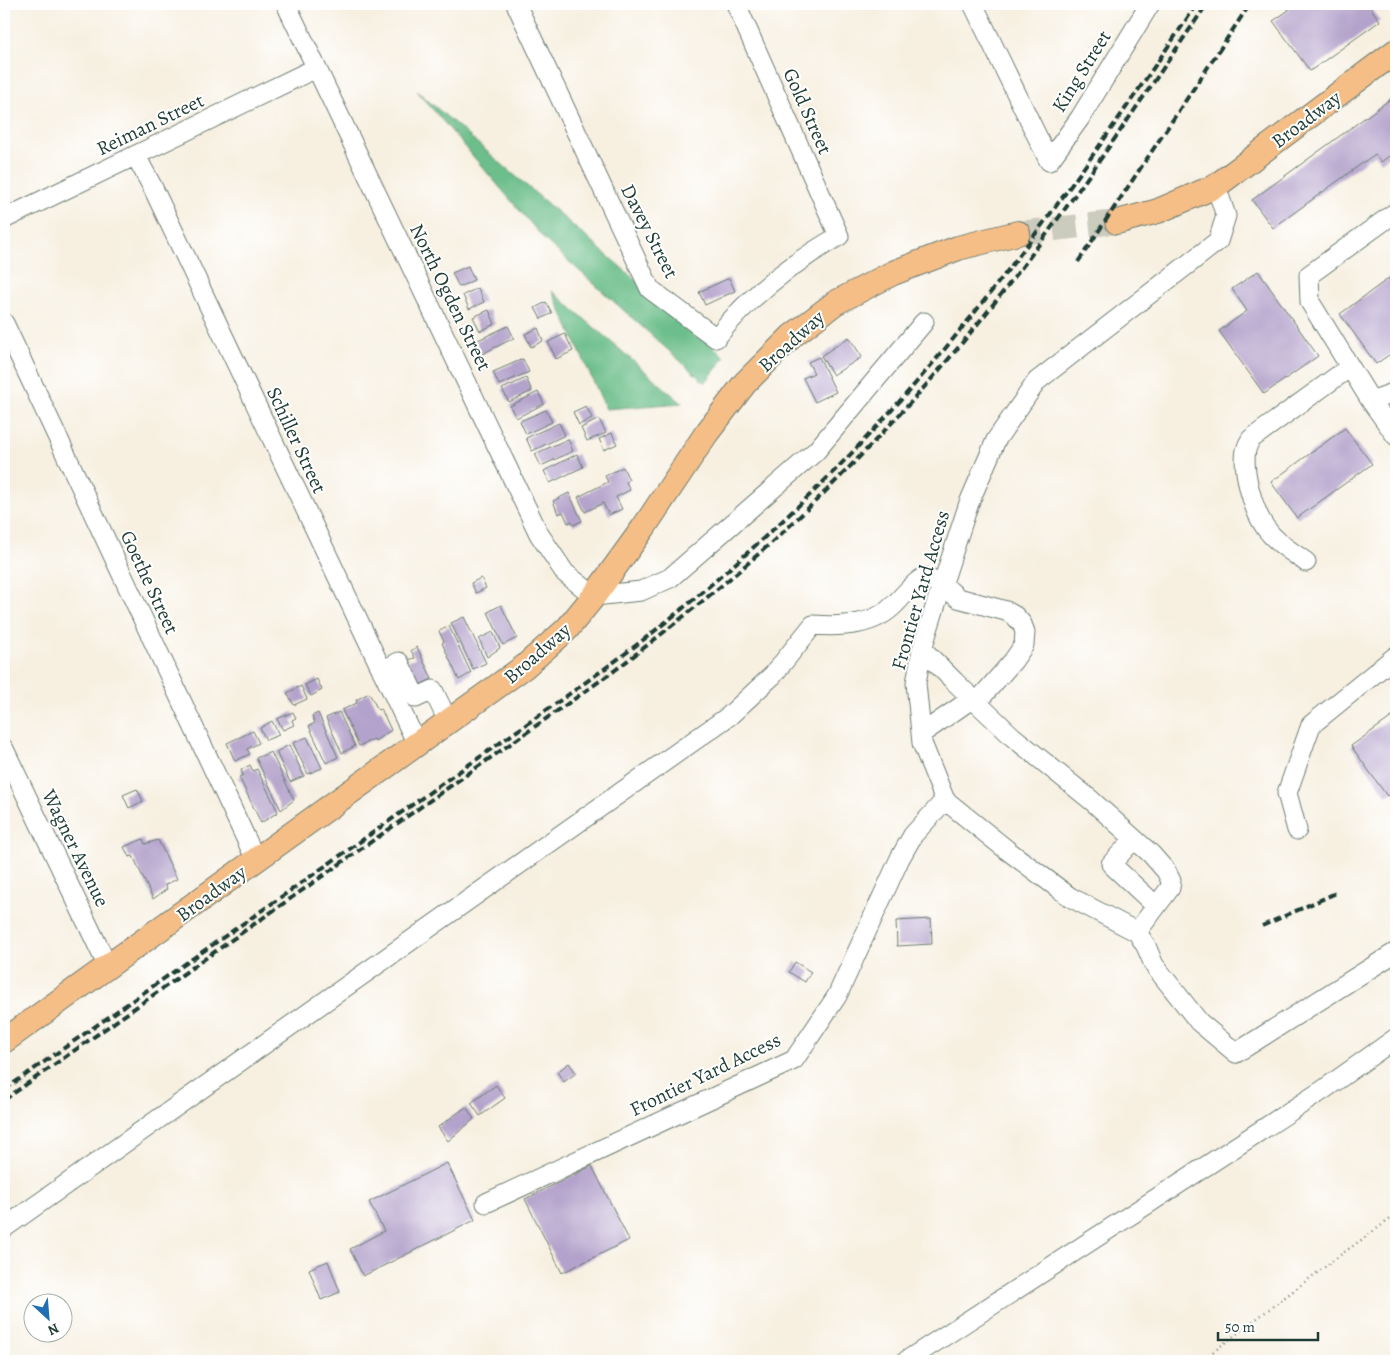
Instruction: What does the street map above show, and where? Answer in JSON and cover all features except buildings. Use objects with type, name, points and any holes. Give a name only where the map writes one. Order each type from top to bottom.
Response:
[{"type":"main road","name":"Broadway","points":[[1117,222],[1158,211],[1216,186],[1396,51]]},
{"type":"main road","name":"Broadway","points":[[4,1041],[524,667],[567,629],[594,596],[644,527],[706,434],[745,384],[792,336],[835,302],[893,272],[958,248],[1018,233]]},
{"type":"street","name":"North Ogden Street","points":[[286,4],[539,534],[565,573],[594,596]]},
{"type":"street","name":"Davey Street","points":[[516,4],[650,289],[716,338],[749,301],[777,276],[839,236]]},
{"type":"street","name":"Gold Street","points":[[736,4],[839,236]]},
{"type":"street","name":"King Street","points":[[973,4],[1049,161],[1080,118],[1150,4]]},
{"type":"street","name":"Reiman Street","points":[[4,219],[316,68]]},
{"type":"street","name":"Schiller Street","points":[[136,156],[153,188],[417,744]]},
{"type":"street","name":"Frontier Yard Access","points":[[486,1203],[794,1060],[836,996],[900,858],[913,835],[945,800],[922,743],[916,683],[922,649],[969,503],[996,440],[1037,381],[1218,241],[1226,216],[1216,186]]},
{"type":"street","points":[[1396,212],[1309,275],[1310,302],[1371,401],[1396,436]]},
{"type":"street","points":[[594,596],[641,591],[670,578],[816,452],[924,322]]},
{"type":"street","name":"Goethe Street","points":[[4,323],[256,860]]},
{"type":"street","points":[[1306,562],[1276,540],[1264,526],[1255,507],[1249,485],[1246,449],[1251,439],[1350,367]]},
{"type":"street","points":[[1371,401],[1396,392]]},
{"type":"street","points":[[4,1228],[729,716],[773,675],[813,624],[839,626],[871,620],[895,605],[913,583],[924,577],[943,585],[958,598],[1010,614],[1022,624],[1025,632],[1024,646],[1014,661],[975,700],[922,734]]},
{"type":"street","points":[[922,649],[1014,737],[1091,800],[1166,871],[1171,881],[1170,888],[1137,932]]},
{"type":"street","points":[[1297,830],[1287,794],[1311,725],[1396,656]]},
{"type":"street","points":[[382,670],[399,662],[416,698],[433,690],[448,721]]},
{"type":"street","name":"Wagner Avenue","points":[[4,749],[108,967]]},
{"type":"street","points":[[945,800],[1070,897],[1137,932],[1146,946],[1154,965],[1199,1022],[1236,1053],[1396,952]]},
{"type":"street","points":[[1134,839],[1111,864],[1156,906]]},
{"type":"street","points":[[906,1361],[1323,1090],[1396,1038]]},
{"type":"path","points":[[1202,1361],[1343,1253],[1396,1215]]},
{"type":"green space","points":[[417,91],[725,357],[705,383],[545,240]]},
{"type":"green space","points":[[552,291],[682,403],[606,409]]},
{"type":"tunnel","points":[[1018,233],[1117,222]]},
{"type":"railway","points":[[4,1090],[607,667],[687,605],[764,538],[868,436],[920,379],[969,319],[1064,195],[1197,4]]},
{"type":"railway","points":[[4,1100],[614,671],[699,604],[781,534],[841,476],[899,415],[983,318],[1098,163],[1207,4]]},
{"type":"railway","points":[[1078,262],[1250,4]]},
{"type":"railway","points":[[1262,926],[1336,893]]}]
